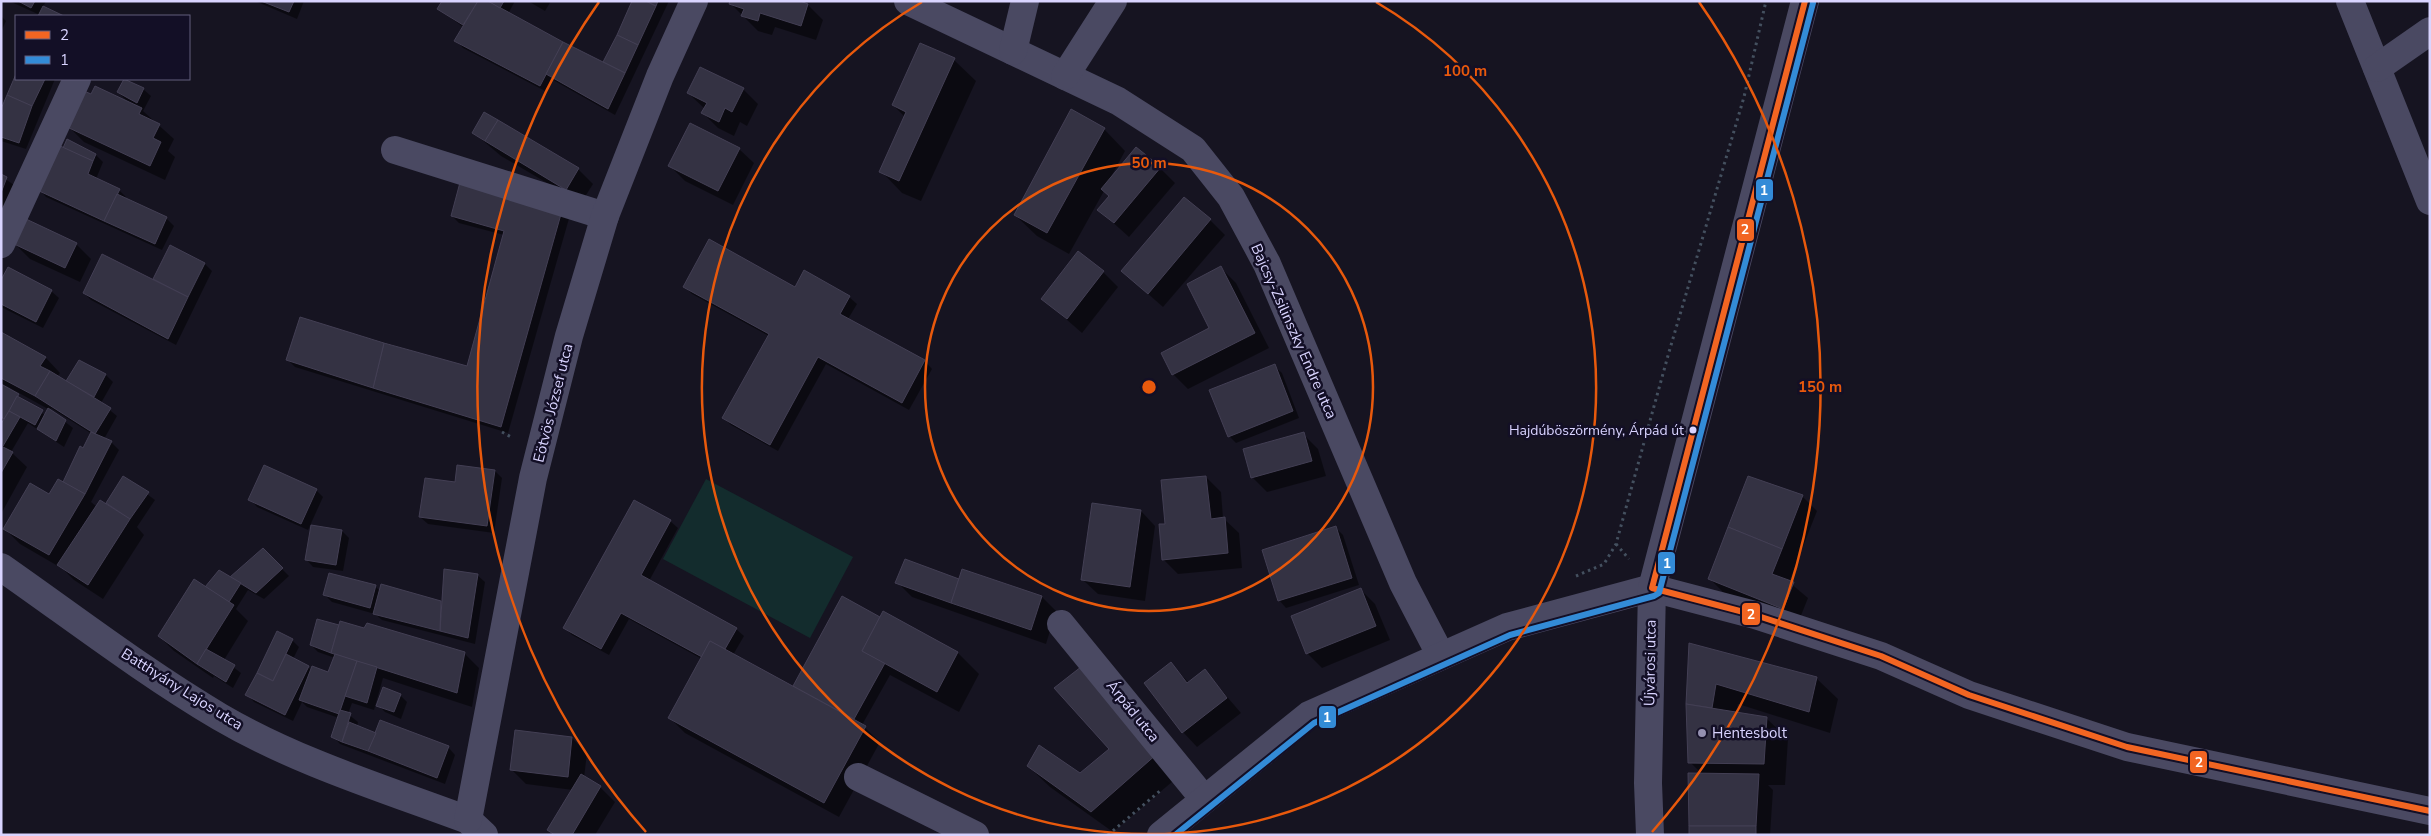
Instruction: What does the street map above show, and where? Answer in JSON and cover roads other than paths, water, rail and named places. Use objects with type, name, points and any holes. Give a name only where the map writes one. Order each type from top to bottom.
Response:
[{"type":"street","name":"Eötvös József utca","points":[[476,827],[533,478],[569,336],[604,216],[660,76],[694,1]]},
{"type":"street","name":"Bajcsy-Zsilinszky Endre utca","points":[[908,1],[1118,101],[1193,149],[1231,198],[1267,264],[1403,583],[1441,656]]},
{"type":"street","points":[[1013,51],[1025,1]]},
{"type":"street","points":[[1065,76],[1113,1]]},
{"type":"street","name":"Újvárosi utca","points":[[1650,835],[1648,783],[1652,588],[1805,1]]},
{"type":"street","points":[[2350,1],[2430,201]]},
{"type":"street","points":[[2377,68],[2430,31]]},
{"type":"street","points":[[1,244],[52,129],[76,80]]},
{"type":"street","points":[[394,150],[604,216]]},
{"type":"street","name":"Batthyány Lajos utca","points":[[1,568],[163,680],[221,717],[275,745],[476,827]]},
{"type":"street","points":[[1161,835],[1309,715],[1507,627],[1652,588],[1755,615],[1881,656],[1969,695],[2127,747],[2430,811]]},
{"type":"street","name":"Árpád utca","points":[[1061,624],[1204,799]]},
{"type":"street","points":[[858,777],[976,835]]},
{"type":"place","name":"Hajdúböszörmény, Árpád út","points":[[1693,430]]},
{"type":"place","name":"Hentesbolt","points":[[1702,733]]}]
